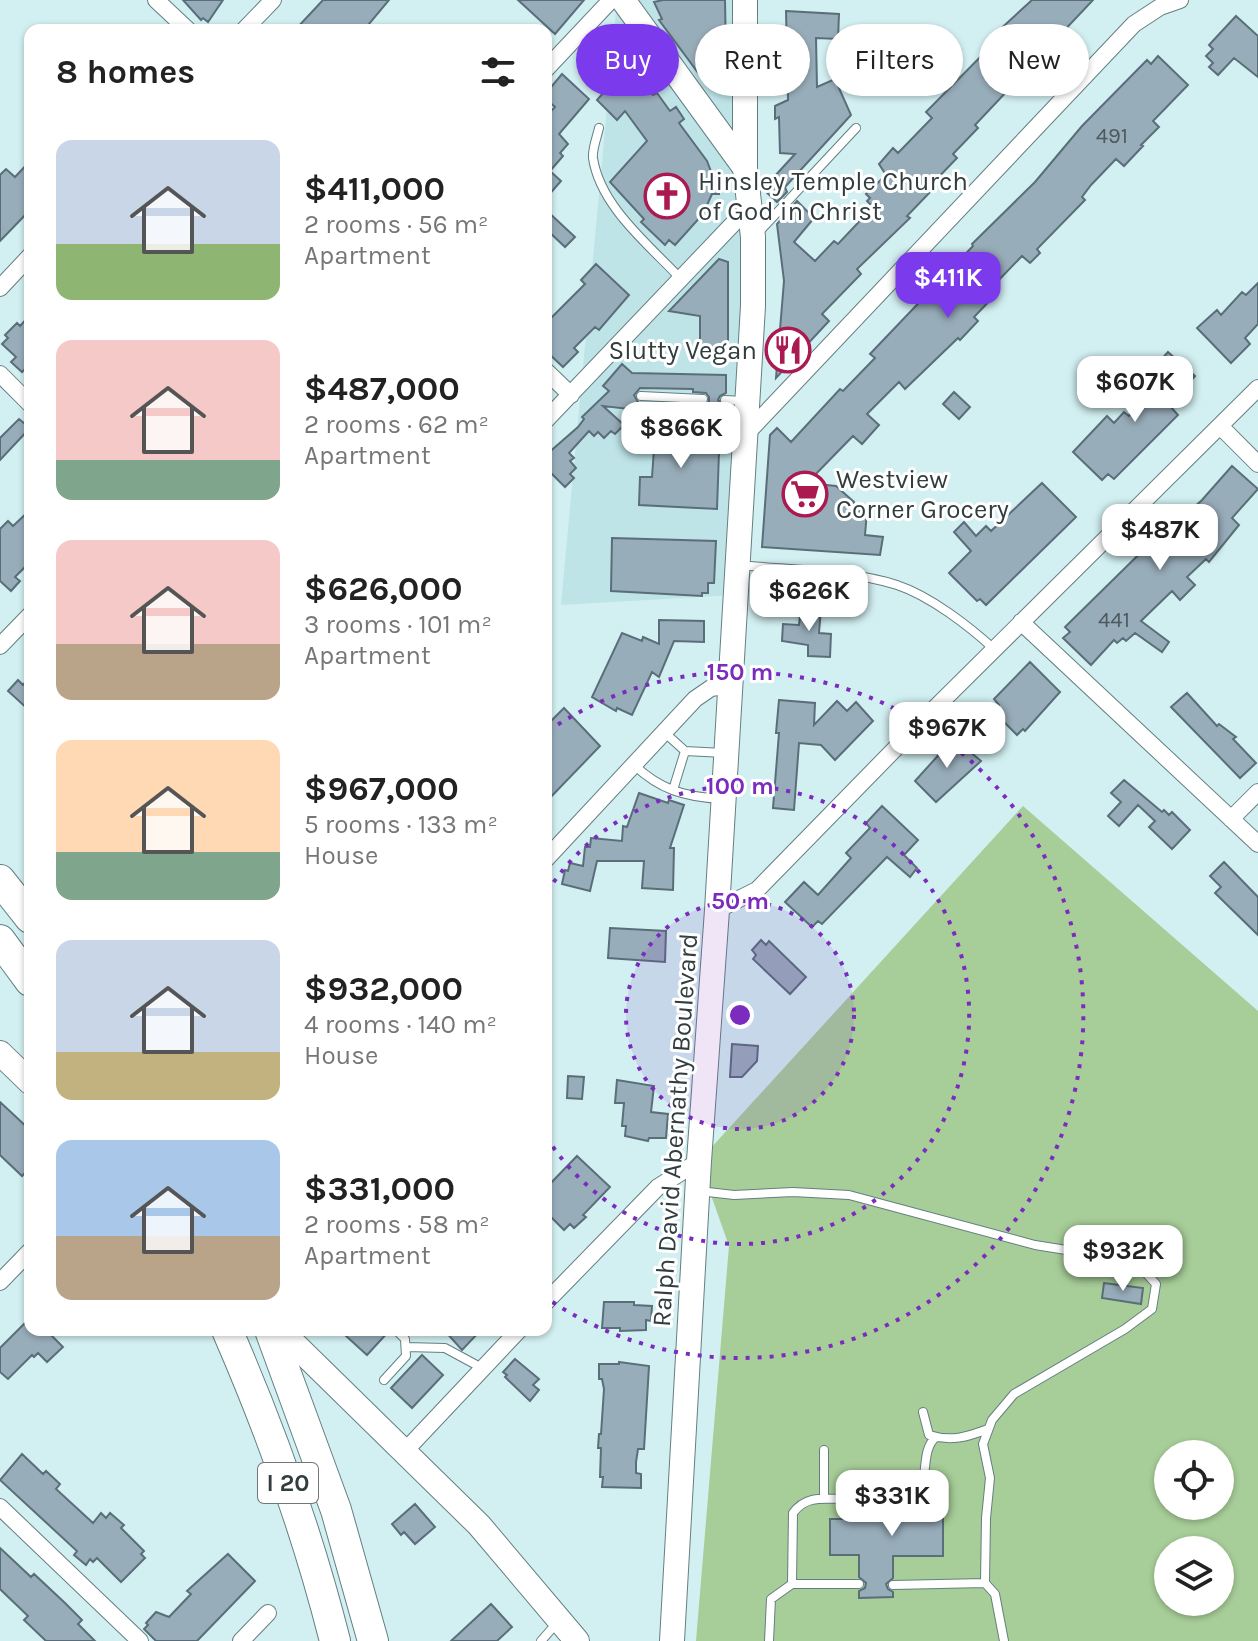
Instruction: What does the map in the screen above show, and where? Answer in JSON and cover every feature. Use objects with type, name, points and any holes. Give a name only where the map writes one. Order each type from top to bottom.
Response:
[{"type":"highway","points":[[0,880],[24,910]]},
{"type":"highway","points":[[0,940],[24,973]]},
{"type":"highway","name":"I 20","points":[[229,1336],[273,1442],[309,1549],[335,1641]]},
{"type":"highway","name":"I 20","points":[[272,1336],[336,1510],[373,1641]]},
{"type":"main road","points":[[623,0],[745,168]]},
{"type":"main road","name":"Ralph David Abernathy Boulevard","points":[[672,1641],[697,1191],[747,433],[737,401],[753,306],[753,237],[745,168],[745,0]]},
{"type":"main road","points":[[0,1053],[24,1076]]},
{"type":"main road","points":[[286,1336],[405,1451],[505,1554],[567,1632]]},
{"type":"street","points":[[156,0],[182,24]]},
{"type":"street","points":[[250,24],[273,0]]},
{"type":"street","points":[[552,63],[611,0]]},
{"type":"street","points":[[747,433],[1134,24],[1160,7],[1180,0]]},
{"type":"street","points":[[552,414],[750,206]]},
{"type":"street","points":[[0,288],[24,262]]},
{"type":"street","points":[[0,374],[24,398]]},
{"type":"street","points":[[552,377],[571,395]]},
{"type":"street","points":[[717,910],[757,890],[994,649],[1258,388]]},
{"type":"street","points":[[1220,426],[1258,464]]},
{"type":"street","points":[[0,646],[24,621]]},
{"type":"street","points":[[1021,622],[1258,844]]},
{"type":"street","points":[[552,853],[695,699],[711,688],[731,685]]},
{"type":"street","points":[[1231,819],[1258,792]]},
{"type":"street","points":[[552,1296],[658,1187],[699,1161]]},
{"type":"street","points":[[0,1282],[24,1257]]},
{"type":"street","points":[[405,1451],[513,1336]]},
{"type":"street","points":[[0,1507],[140,1641]]},
{"type":"street","points":[[241,1641],[268,1613]]},
{"type":"lane","points":[[599,128],[593,156],[610,200],[681,279]]},
{"type":"lane","points":[[753,237],[856,128]]},
{"type":"lane","points":[[641,396],[703,399]]},
{"type":"lane","points":[[738,565],[866,578],[899,586],[956,618],[994,649]]},
{"type":"lane","points":[[664,732],[685,751],[727,753]]},
{"type":"lane","points":[[673,790],[685,751]]},
{"type":"lane","points":[[634,765],[653,782],[691,797],[724,799]]},
{"type":"lane","points":[[697,1191],[734,1195],[793,1192],[849,1195],[1035,1245],[1135,1261],[1156,1284],[1152,1309],[1125,1329],[1014,1394],[988,1429],[983,1444],[990,1478],[985,1583],[995,1594],[1004,1641]]},
{"type":"lane","points":[[384,1380],[406,1356],[402,1336]]},
{"type":"lane","points":[[406,1347],[445,1348],[482,1368]]},
{"type":"lane","points":[[923,1412],[929,1435],[946,1440],[967,1437],[988,1429]]},
{"type":"lane","points":[[924,1476],[927,1452],[936,1437]]},
{"type":"lane","points":[[824,1450],[824,1499]]},
{"type":"lane","points":[[792,1584],[793,1513],[799,1505],[809,1500],[843,1499]]},
{"type":"lane","points":[[893,1585],[985,1583]]},
{"type":"lane","points":[[769,1641],[771,1599],[792,1584],[859,1584]]},
{"type":"lane","points":[[541,1641],[567,1632]]},
{"type":"shaded area","points":[[617,0],[744,0],[743,24],[695,24],[695,96],[741,96],[750,594],[561,605],[608,96],[679,96],[679,24],[615,24]]},
{"type":"green space","points":[[1023,806],[1258,1011],[1258,1641],[696,1641],[729,1246],[699,1161]]},
{"type":"building","points":[[183,0],[223,0],[208,22],[203,18],[201,20]]},
{"type":"building","points":[[323,0],[389,0],[369,24],[301,24]]},
{"type":"building","points":[[518,0],[584,0],[555,34],[552,24],[544,24]]},
{"type":"building","points":[[725,0],[725,24],[695,24],[695,69],[679,47],[679,24],[662,24],[654,2]]},
{"type":"building","points":[[1032,0],[1093,0],[1070,24],[1006,24]]},
{"type":"building","points":[[786,11],[839,14],[839,24],[826,24],[826,38],[816,38],[817,87],[826,83],[826,96],[843,96],[851,115],[785,187],[787,192],[777,202],[763,189],[795,154],[780,153],[779,117],[775,119],[775,106],[788,100],[788,96],[810,96],[810,24],[786,24]]},
{"type":"building","points":[[1236,16],[1258,36],[1258,77],[1234,58],[1218,75],[1209,67],[1213,63],[1206,56],[1213,49],[1209,45]]},
{"type":"building","points":[[1158,56],[1188,85],[1153,121],[1159,127],[1124,166],[1116,159],[1091,185],[1082,197],[1085,200],[1037,249],[1040,253],[1030,263],[1022,256],[993,286],[999,291],[974,317],[978,321],[960,340],[958,338],[905,389],[899,382],[867,414],[879,425],[862,444],[853,436],[807,483],[836,486],[854,502],[854,511],[867,511],[865,535],[883,537],[880,555],[762,547],[770,435],[777,428],[791,442],[840,389],[843,391],[875,358],[870,354],[972,244],[1035,182],[1082,126],[1147,60],[1151,64]]},
{"type":"building","points":[[979,58],[979,96],[1002,96],[953,154],[957,158],[931,185],[934,188],[907,216],[910,218],[857,269],[861,274],[822,314],[829,321],[776,378],[784,281],[777,224],[797,201],[814,218],[794,242],[815,261],[834,241],[838,244],[873,207],[867,201],[870,198],[866,194],[886,175],[879,164],[893,148],[898,153],[932,118],[926,112],[942,96],[963,96],[963,74]]},
{"type":"building","points":[[562,74],[576,87],[576,96],[589,99],[559,134],[568,144],[552,169],[552,110],[555,107],[552,104],[552,86]]},
{"type":"building","points":[[600,96],[659,96],[670,111],[676,107],[684,119],[679,123],[707,161],[712,174],[718,173],[719,194],[712,194],[703,214],[675,245],[669,240],[665,245],[641,222],[644,219],[610,182],[647,141],[625,111],[617,120],[597,100]]},
{"type":"building","points":[[24,167],[24,216],[0,241],[0,175],[6,169],[15,177]]},
{"type":"building","points":[[552,173],[561,181],[552,191]]},
{"type":"building","points":[[552,216],[575,237],[565,247],[552,235]]},
{"type":"building","points":[[719,259],[728,262],[728,352],[700,351],[700,316],[669,311]]},
{"type":"building","points":[[596,264],[629,295],[599,330],[595,327],[574,348],[578,352],[563,367],[552,357],[552,317],[585,284],[581,280]]},
{"type":"building","points":[[1258,283],[1258,324],[1245,338],[1250,344],[1231,363],[1197,328],[1217,310],[1221,315],[1242,292],[1246,295]]},
{"type":"building","points":[[24,322],[22,372],[11,362],[16,357],[2,344],[8,338],[5,335],[17,323],[20,326]]},
{"type":"building","points":[[1168,352],[1195,376],[1169,405],[1178,415],[1114,479],[1108,474],[1102,480],[1073,452],[1107,416],[1114,423],[1124,412],[1129,416],[1161,383],[1150,372]]},
{"type":"building","points":[[622,364],[632,373],[726,375],[726,393],[718,400],[725,407],[725,417],[693,416],[693,406],[703,406],[709,402],[706,393],[693,392],[693,389],[640,388],[634,395],[638,410],[603,406],[624,425],[615,434],[611,431],[604,438],[598,432],[594,436],[589,431],[569,453],[574,458],[570,461],[576,468],[570,474],[574,478],[565,487],[552,474],[552,450],[578,427],[584,419],[582,417],[609,391],[603,386]]},
{"type":"building","points":[[954,392],[970,407],[959,419],[943,404]]},
{"type":"building","points":[[19,419],[24,423],[24,434],[0,460],[0,438]]},
{"type":"building","points":[[661,419],[697,420],[696,451],[719,452],[717,509],[639,505],[640,477],[652,477],[654,449],[659,449]]},
{"type":"building","points":[[1232,466],[1258,489],[1232,518],[1239,525],[1209,562],[1206,559],[1187,577],[1195,585],[1180,600],[1172,591],[1141,621],[1169,642],[1162,652],[1135,633],[1126,641],[1123,638],[1117,643],[1114,640],[1091,665],[1063,638],[1070,632],[1065,627],[1178,516],[1181,519],[1202,500]]},
{"type":"building","points":[[1042,483],[1076,517],[986,605],[980,599],[977,601],[949,573],[971,551],[954,532],[964,522],[976,536],[986,526],[991,531]]},
{"type":"building","points":[[24,516],[24,568],[15,577],[20,581],[11,591],[0,581],[0,529],[8,521],[13,526]]},
{"type":"building","points":[[612,538],[716,541],[714,583],[708,583],[708,593],[702,593],[702,596],[611,591]]},
{"type":"building","points":[[801,607],[821,608],[819,633],[831,634],[830,657],[808,656],[808,645],[782,641],[783,624],[799,625]]},
{"type":"building","points":[[659,620],[704,621],[704,642],[674,641],[659,677],[652,672],[632,715],[617,708],[616,711],[592,697],[622,633],[659,644]]},
{"type":"building","points":[[1030,662],[1060,692],[1025,731],[1023,729],[1017,735],[993,711],[999,705],[994,699]]},
{"type":"building","points":[[18,680],[23,685],[24,706],[8,691]]},
{"type":"building","points":[[1187,693],[1217,726],[1219,724],[1236,737],[1233,739],[1256,763],[1240,778],[1171,707]]},
{"type":"building","points":[[779,700],[815,703],[814,725],[837,701],[847,711],[856,702],[873,721],[835,760],[821,745],[799,743],[794,810],[773,808]]},
{"type":"building","points":[[564,708],[600,746],[552,796],[552,720]]},
{"type":"building","points":[[954,738],[981,761],[936,802],[915,781]]},
{"type":"building","points":[[1124,780],[1162,812],[1164,810],[1169,815],[1172,812],[1190,830],[1172,849],[1149,827],[1155,821],[1138,805],[1119,826],[1108,816],[1121,802],[1111,793]]},
{"type":"building","points":[[639,793],[684,805],[670,848],[674,848],[673,890],[642,888],[644,861],[597,861],[590,891],[562,884],[570,863],[583,866],[585,847],[590,847],[591,838],[622,841],[623,826],[627,827]]},
{"type":"building","points":[[882,806],[918,840],[904,855],[917,868],[910,877],[887,857],[822,924],[818,921],[812,927],[785,902],[804,882],[818,895],[851,858],[846,853],[870,828],[866,823]]},
{"type":"building","points":[[1224,862],[1258,897],[1258,935],[1215,893],[1221,887],[1210,876]]},
{"type":"building","points":[[610,928],[666,931],[665,962],[608,958]]},
{"type":"building","points":[[761,940],[766,945],[769,941],[806,977],[790,994],[753,959],[756,955],[752,950]]},
{"type":"building","points":[[732,1044],[758,1046],[757,1061],[742,1077],[730,1077]]},
{"type":"building","points":[[568,1076],[584,1077],[582,1099],[567,1098]]},
{"type":"building","points":[[617,1080],[654,1086],[651,1112],[668,1114],[666,1138],[649,1138],[648,1141],[625,1136],[626,1126],[622,1126],[624,1103],[615,1103]]},
{"type":"building","points":[[0,1102],[24,1124],[24,1174],[22,1176],[0,1155]]},
{"type":"building","points":[[577,1156],[610,1187],[583,1215],[586,1217],[574,1228],[570,1224],[564,1230],[552,1218],[552,1182]]},
{"type":"building","points":[[1104,1283],[1143,1288],[1141,1304],[1102,1298]]},
{"type":"building","points":[[604,1302],[634,1302],[634,1305],[652,1306],[651,1321],[646,1320],[646,1330],[602,1328]]},
{"type":"building","points":[[24,1324],[24,1336],[52,1336],[63,1347],[47,1362],[38,1353],[34,1357],[32,1355],[8,1379],[0,1372],[0,1348]]},
{"type":"building","points":[[346,1336],[384,1336],[367,1355]]},
{"type":"building","points":[[449,1336],[475,1336],[462,1350]]},
{"type":"building","points":[[422,1355],[443,1375],[412,1408],[391,1388]]},
{"type":"building","points":[[515,1359],[539,1379],[533,1385],[539,1390],[530,1401],[503,1372]]},
{"type":"building","points":[[619,1362],[649,1366],[644,1449],[638,1449],[636,1462],[636,1473],[641,1474],[641,1488],[602,1487],[603,1477],[600,1477],[601,1448],[598,1448],[604,1389],[602,1379],[599,1379],[599,1364]]},
{"type":"building","points":[[22,1454],[43,1474],[46,1471],[60,1484],[56,1489],[93,1523],[101,1513],[106,1518],[110,1513],[124,1525],[121,1528],[144,1551],[141,1554],[145,1558],[121,1582],[97,1558],[93,1562],[90,1559],[86,1565],[74,1555],[77,1551],[0,1480]]},
{"type":"building","points":[[943,1484],[943,1556],[893,1556],[893,1578],[886,1584],[893,1597],[859,1598],[859,1591],[865,1588],[866,1583],[859,1577],[859,1555],[830,1555],[830,1519],[907,1519],[907,1485]]},
{"type":"building","points":[[415,1504],[435,1527],[415,1544],[392,1524]]},
{"type":"building","points":[[0,1548],[65,1603],[82,1620],[78,1624],[95,1641],[46,1641],[24,1620],[28,1616],[0,1589]]},
{"type":"building","points":[[228,1554],[255,1581],[197,1641],[156,1641],[144,1629],[148,1625],[146,1623],[156,1612],[169,1617],[191,1594],[187,1591]]},
{"type":"building","points":[[491,1604],[512,1627],[497,1641],[451,1641]]},
{"type":"place","name":"Hinsley Temple Church of God in Christ","points":[[667,196]]},
{"type":"place","name":"Slutty Vegan","points":[[788,350]]},
{"type":"place","name":"Westview Corner Grocery","points":[[805,494]]}]
